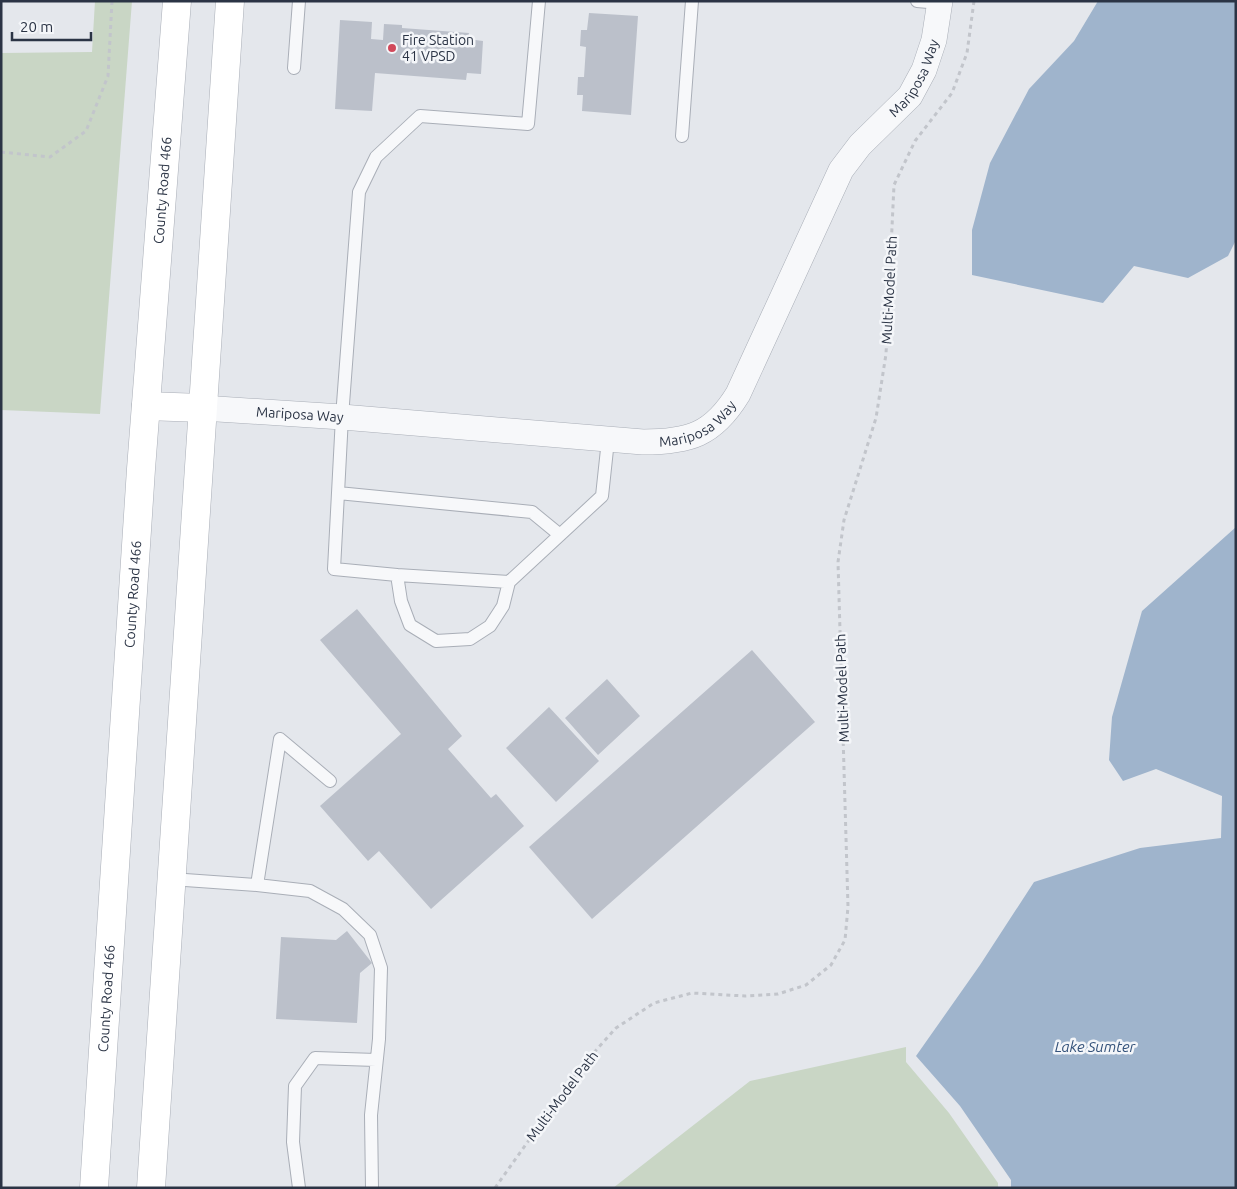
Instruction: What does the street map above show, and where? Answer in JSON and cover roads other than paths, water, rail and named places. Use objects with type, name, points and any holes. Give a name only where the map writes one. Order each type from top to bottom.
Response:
[{"type":"main road","name":"County Road 466","points":[[94,1188],[146,406],[177,1]]},
{"type":"main road","points":[[151,1188],[230,1]]},
{"type":"main road","points":[[146,406],[202,408]]},
{"type":"street","name":"Mariposa Way","points":[[202,408],[342,417],[608,440],[660,442],[687,439],[726,415],[738,394],[841,170],[860,145],[910,96],[924,70],[934,40],[932,2]]},
{"type":"lane","points":[[294,68],[299,1]]},
{"type":"lane","points":[[509,582],[334,569],[342,417],[359,192],[376,157],[420,116],[528,124],[539,1]]},
{"type":"lane","points":[[682,136],[692,1]]},
{"type":"lane","points":[[397,575],[401,600],[410,624],[436,640],[470,639],[490,626],[503,606],[509,582],[602,496],[608,440]]},
{"type":"lane","points":[[338,494],[532,512],[560,535]]},
{"type":"lane","points":[[257,885],[280,739],[330,780]]},
{"type":"lane","points":[[171,879],[310,891],[343,909],[370,936],[381,968],[371,1115],[372,1188]]},
{"type":"lane","points":[[299,1188],[293,1142],[295,1086],[315,1058],[376,1060]]},
{"type":"water","points":[[1098,1],[1236,1],[1236,240],[1228,256],[1188,278],[1134,266],[1103,303],[972,275],[972,230],[990,163],[1029,89],[1074,41]]},
{"type":"water","name":"Lake Sumter","points":[[1236,527],[1236,1188],[1011,1188],[1011,1180],[960,1106],[916,1056],[980,965],[1034,882],[1140,848],[1221,838],[1222,796],[1156,769],[1123,781],[1109,760],[1112,717],[1142,611]]},
{"type":"place","name":"Fire Station 41 VPSD","points":[[392,48]]}]
